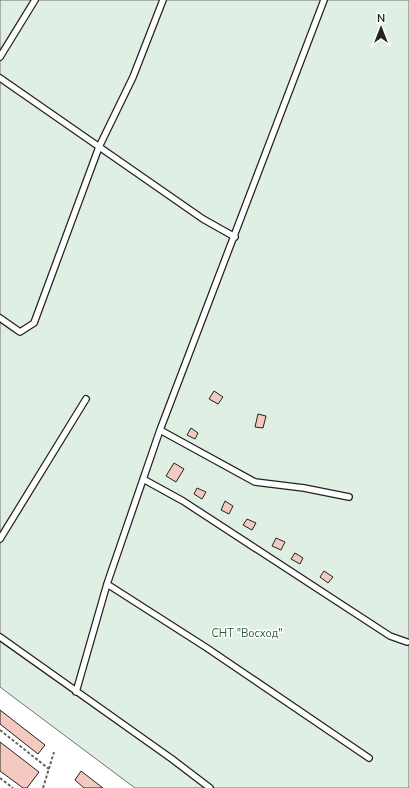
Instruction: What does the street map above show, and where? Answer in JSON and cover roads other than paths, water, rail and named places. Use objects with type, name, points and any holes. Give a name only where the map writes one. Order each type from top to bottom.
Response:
[{"type":"lane","points":[[0,57],[35,0]]},
{"type":"lane","points":[[1,321],[20,332],[34,324],[99,147],[133,77],[163,0]]},
{"type":"lane","points":[[76,692],[107,584],[160,430],[235,237],[324,0]]},
{"type":"lane","points":[[0,78],[203,218],[235,237]]},
{"type":"lane","points":[[0,539],[86,399]]},
{"type":"lane","points":[[160,430],[256,482],[304,488],[349,497]]},
{"type":"lane","points":[[143,479],[183,501],[390,636],[407,642]]},
{"type":"lane","points":[[107,584],[207,648],[369,758]]},
{"type":"lane","points":[[0,637],[172,759],[210,788]]},
{"type":"park label","name":"СНТ \"Восход\"","points":[[247,633]]}]
